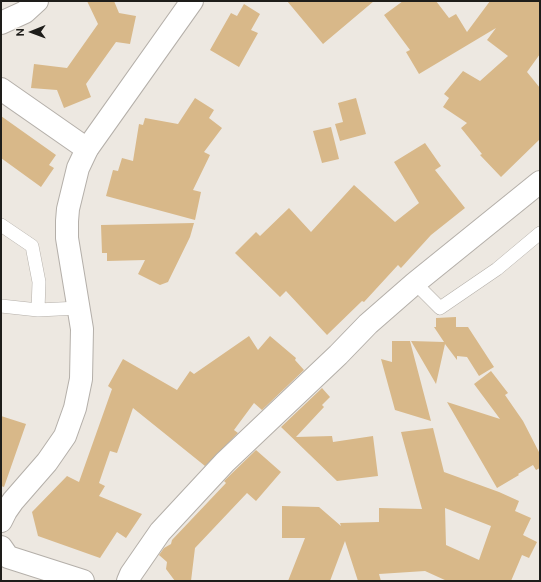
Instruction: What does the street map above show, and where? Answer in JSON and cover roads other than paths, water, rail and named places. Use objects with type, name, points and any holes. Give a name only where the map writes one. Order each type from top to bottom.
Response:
[{"type":"street","points":[[1,23],[25,12],[37,1]]},
{"type":"street","points":[[1,521],[13,501],[47,462],[65,436],[75,408],[81,379],[82,329],[67,238],[67,221],[68,209],[78,168],[87,149],[192,1]]},
{"type":"street","points":[[1,89],[87,149]]},
{"type":"street","points":[[128,581],[131,574],[160,532],[225,462],[338,356],[368,324],[415,283],[540,182]]},
{"type":"street","points":[[1,547],[8,557],[83,581]]},
{"type":"lane","points":[[1,225],[32,246],[39,282],[38,310]]},
{"type":"lane","points":[[415,283],[440,308],[497,269],[540,233]]},
{"type":"lane","points":[[1,306],[38,310],[79,308]]}]
